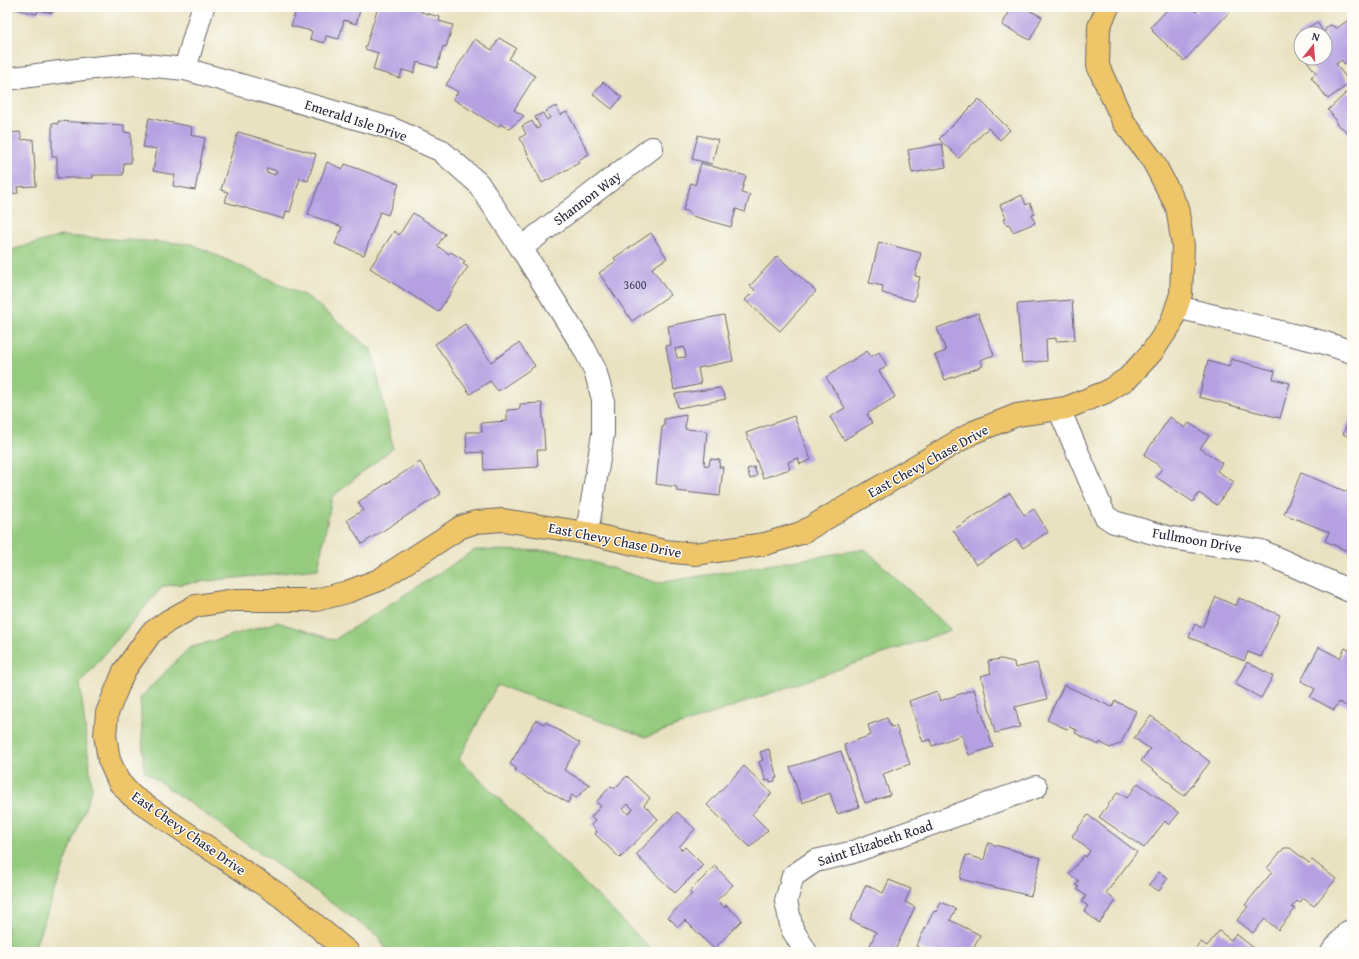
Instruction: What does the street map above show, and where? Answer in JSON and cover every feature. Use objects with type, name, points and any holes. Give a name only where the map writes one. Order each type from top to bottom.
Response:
[{"type":"main road","name":"East Chevy Chase Drive","points":[[348,952],[282,897],[132,796],[119,782],[109,760],[105,735],[107,713],[124,671],[151,633],[168,621],[195,606],[234,600],[316,600],[347,592],[379,580],[461,527],[476,522],[503,520],[587,533],[664,551],[696,554],[765,544],[801,532],[974,432],[1017,415],[1066,408],[1106,392],[1128,378],[1152,352],[1171,324],[1181,294],[1183,246],[1177,207],[1153,161],[1123,121],[1098,66],[1099,27],[1108,7]]},
{"type":"street","points":[[185,69],[202,7]]},
{"type":"street","name":"Emerald Isle Drive","points":[[7,79],[135,64],[185,69],[390,128],[440,150],[478,183],[584,348],[595,370],[603,399],[604,434],[587,533]]},
{"type":"street","name":"Shannon Way","points":[[521,248],[652,148]]},
{"type":"street","points":[[1177,307],[1322,342],[1352,352]]},
{"type":"street","name":"Fullmoon Drive","points":[[1059,409],[1105,516],[1114,522],[1171,538],[1261,551],[1352,592]]},
{"type":"street","name":"Saint Elizabeth Road","points":[[806,952],[792,929],[786,901],[793,876],[815,861],[850,853],[1036,787]]},
{"type":"street","points":[[1332,952],[1348,932],[1352,931]]},
{"type":"green space","points":[[61,236],[192,244],[308,297],[372,350],[393,448],[332,497],[318,569],[163,586],[80,683],[92,789],[33,952],[7,952],[7,251]]},
{"type":"green space","points":[[865,549],[951,630],[646,737],[497,685],[459,759],[654,952],[388,952],[378,936],[144,771],[140,698],[189,648],[277,622],[334,640],[475,550],[559,551],[658,583]]},
{"type":"building","points":[[7,7],[54,7],[53,13],[38,10],[37,14]]},
{"type":"building","points":[[297,7],[361,7],[356,24],[344,20],[339,39],[326,36],[324,43],[310,39],[312,31],[291,26]]},
{"type":"building","points":[[378,7],[415,7],[422,9],[421,12],[440,17],[439,21],[453,25],[446,47],[443,46],[437,68],[417,62],[414,73],[402,70],[400,78],[373,70],[378,53],[365,49]]},
{"type":"building","points":[[1012,7],[1023,7],[1042,17],[1030,40],[1002,25]]},
{"type":"building","points":[[1170,7],[1182,7],[1186,11],[1191,7],[1196,12],[1201,7],[1230,7],[1232,9],[1184,61],[1152,31],[1153,29],[1151,27]]},
{"type":"building","points":[[1350,19],[1352,22],[1352,59],[1344,64],[1342,60],[1336,64],[1350,83],[1328,99],[1311,77],[1316,73],[1311,66],[1333,66],[1333,26],[1337,28]]},
{"type":"building","points":[[1317,22],[1320,26],[1311,26]]},
{"type":"building","points":[[499,38],[516,48],[509,59],[535,76],[514,110],[524,116],[509,129],[500,124],[498,127],[453,99],[458,92],[446,85],[475,39],[492,50]]},
{"type":"building","points":[[603,82],[622,97],[612,109],[593,94]]},
{"type":"building","points":[[1347,92],[1352,98],[1352,139],[1344,129],[1336,124],[1336,120],[1328,110]]},
{"type":"building","points":[[979,99],[1010,130],[1000,140],[988,128],[959,158],[939,139]]},
{"type":"building","points":[[556,106],[560,115],[567,112],[589,154],[577,161],[579,163],[542,183],[520,138],[526,134],[522,126],[532,121],[537,129],[540,127],[535,117],[543,113],[547,120],[550,118],[546,111]]},
{"type":"building","points":[[149,118],[192,127],[191,135],[205,138],[195,190],[173,186],[175,175],[153,171],[157,149],[143,147]]},
{"type":"building","points":[[58,121],[124,125],[124,132],[131,133],[131,163],[124,163],[123,175],[93,175],[93,178],[57,178],[57,157],[52,157],[52,123],[58,124]]},
{"type":"building","points":[[20,132],[22,140],[33,139],[36,186],[17,187],[18,193],[7,194],[8,133]]},
{"type":"building","points":[[238,132],[316,154],[308,181],[300,178],[290,212],[286,211],[284,219],[225,202],[228,192],[221,190]],"holes":[[[267,168],[277,171],[275,175],[266,172]]]},
{"type":"building","points":[[698,135],[718,140],[712,164],[692,159]]},
{"type":"building","points":[[942,144],[946,167],[912,173],[908,150]]},
{"type":"building","points":[[327,162],[343,169],[345,164],[399,184],[388,215],[380,212],[364,255],[335,244],[342,227],[308,214]]},
{"type":"building","points":[[701,163],[746,176],[741,193],[750,195],[745,212],[736,209],[731,227],[689,215],[690,212],[683,210],[691,183],[695,185]]},
{"type":"building","points":[[1022,195],[1026,205],[1030,203],[1035,214],[1032,215],[1035,223],[1013,232],[1009,224],[1006,225],[1003,220],[1006,218],[1000,205]]},
{"type":"building","points":[[413,213],[445,234],[437,246],[449,254],[451,252],[465,261],[463,264],[468,267],[438,312],[370,268],[394,231],[399,235]]},
{"type":"building","points":[[651,233],[667,258],[652,268],[670,295],[632,321],[599,273],[616,261],[614,258]]},
{"type":"building","points":[[879,242],[921,253],[915,276],[920,277],[914,301],[882,293],[883,286],[869,283]]},
{"type":"building","points":[[777,256],[816,291],[780,331],[745,300],[755,290],[750,286]]},
{"type":"building","points":[[1072,300],[1075,340],[1056,341],[1056,338],[1046,339],[1047,361],[1022,363],[1017,304]]},
{"type":"building","points":[[978,313],[994,355],[980,360],[983,366],[945,380],[935,355],[946,351],[937,328]]},
{"type":"building","points":[[724,315],[733,361],[698,368],[701,384],[674,390],[666,346],[671,345],[668,326]],"holes":[[[684,347],[686,357],[677,358],[675,349]]]},
{"type":"building","points":[[465,324],[491,362],[519,343],[535,366],[498,391],[490,381],[470,394],[435,344]]},
{"type":"building","points":[[867,351],[871,357],[879,352],[887,366],[879,371],[895,397],[867,414],[872,423],[844,440],[830,417],[845,408],[826,377]]},
{"type":"building","points":[[1231,359],[1275,371],[1273,379],[1290,383],[1280,418],[1199,397],[1208,361],[1229,367]]},
{"type":"building","points":[[720,388],[726,399],[678,408],[675,394]]},
{"type":"building","points":[[542,403],[545,450],[537,450],[538,467],[484,470],[483,452],[467,453],[466,432],[482,432],[481,423],[507,421],[507,410],[520,409],[520,404]]},
{"type":"building","points":[[1352,414],[1352,438],[1343,434]]},
{"type":"building","points":[[686,415],[685,429],[707,431],[704,465],[709,466],[710,459],[720,460],[719,467],[723,467],[720,496],[676,491],[677,487],[656,484],[664,419]]},
{"type":"building","points":[[794,416],[811,460],[800,464],[798,458],[788,462],[790,469],[763,478],[746,433]]},
{"type":"building","points":[[1170,417],[1185,428],[1189,423],[1209,436],[1200,448],[1222,463],[1217,471],[1234,482],[1217,505],[1199,493],[1193,502],[1156,477],[1162,468],[1144,455]]},
{"type":"building","points":[[420,462],[441,494],[362,544],[347,520],[363,510],[358,502]]},
{"type":"building","points":[[754,467],[757,476],[750,479],[747,469]]},
{"type":"building","points":[[1301,473],[1352,494],[1352,553],[1325,541],[1329,532],[1284,514]]},
{"type":"building","points":[[1010,493],[1024,515],[1034,509],[1048,532],[1023,548],[1017,539],[976,565],[953,530]]},
{"type":"building","points":[[1216,597],[1236,606],[1239,598],[1280,615],[1261,657],[1248,652],[1244,661],[1189,637],[1195,624],[1202,628]]},
{"type":"building","points":[[1319,647],[1340,658],[1345,648],[1352,652],[1352,709],[1339,702],[1334,710],[1310,697],[1315,689],[1301,681]]},
{"type":"building","points":[[1001,659],[1014,662],[1015,668],[1037,663],[1047,699],[1015,707],[1020,727],[995,733],[981,676],[991,673],[988,661]]},
{"type":"building","points":[[1247,662],[1273,676],[1261,698],[1235,684]]},
{"type":"building","points":[[1064,685],[1112,707],[1115,701],[1136,711],[1121,743],[1110,748],[1100,742],[1099,745],[1075,733],[1077,730],[1069,727],[1067,729],[1047,720]]},
{"type":"building","points":[[974,689],[993,747],[969,755],[962,735],[932,746],[930,739],[923,742],[909,701],[937,691],[940,701]]},
{"type":"building","points":[[1151,716],[1210,762],[1184,796],[1172,787],[1173,785],[1141,761],[1150,749],[1134,738]]},
{"type":"building","points":[[887,718],[891,727],[896,726],[910,764],[883,774],[890,795],[865,803],[844,745],[871,735],[868,725]]},
{"type":"building","points":[[536,720],[544,724],[545,722],[580,743],[564,770],[590,785],[576,798],[572,795],[568,803],[515,771],[516,768],[510,764]]},
{"type":"building","points":[[769,749],[777,778],[775,778],[775,781],[770,782],[770,780],[766,781],[759,762],[763,760],[760,752]]},
{"type":"building","points":[[841,751],[859,807],[837,814],[830,793],[802,803],[790,767]]},
{"type":"building","points":[[744,766],[772,793],[752,814],[768,830],[750,847],[707,805]]},
{"type":"building","points":[[627,776],[650,798],[644,805],[658,819],[620,858],[595,834],[597,831],[591,825],[595,821],[591,817],[601,806],[596,802],[611,786],[614,789]],"holes":[[[628,804],[633,809],[629,814],[623,809]]]},
{"type":"building","points":[[1138,783],[1179,813],[1169,825],[1165,821],[1144,848],[1099,817],[1118,792],[1127,798]]},
{"type":"building","points":[[677,812],[695,829],[679,847],[682,850],[685,847],[703,865],[675,893],[636,855]]},
{"type":"building","points":[[1088,815],[1137,852],[1106,893],[1116,901],[1099,923],[1084,911],[1088,906],[1082,902],[1086,896],[1077,889],[1079,887],[1076,885],[1079,881],[1069,874],[1084,855],[1086,857],[1090,851],[1072,836]]},
{"type":"building","points":[[988,843],[1041,858],[1031,896],[960,879],[966,855],[984,860]]},
{"type":"building","points":[[1284,848],[1290,848],[1309,863],[1312,860],[1336,879],[1314,906],[1303,898],[1300,903],[1297,901],[1292,907],[1295,909],[1278,930],[1265,919],[1253,933],[1237,920],[1248,907],[1245,905],[1272,872],[1267,868]]},
{"type":"building","points":[[715,866],[733,885],[717,900],[725,908],[726,905],[742,920],[714,949],[685,920],[678,927],[668,917],[692,894],[689,892]]},
{"type":"building","points":[[1159,872],[1168,878],[1159,891],[1149,885]]},
{"type":"building","points":[[889,880],[911,889],[905,902],[915,907],[894,952],[867,952],[876,932],[850,920],[866,885],[883,893]]},
{"type":"building","points":[[941,902],[956,909],[950,920],[980,935],[972,952],[929,952],[916,946],[934,911],[936,912]]},
{"type":"building","points":[[1219,931],[1231,940],[1236,934],[1259,952],[1193,952],[1201,942],[1207,946]]}]
